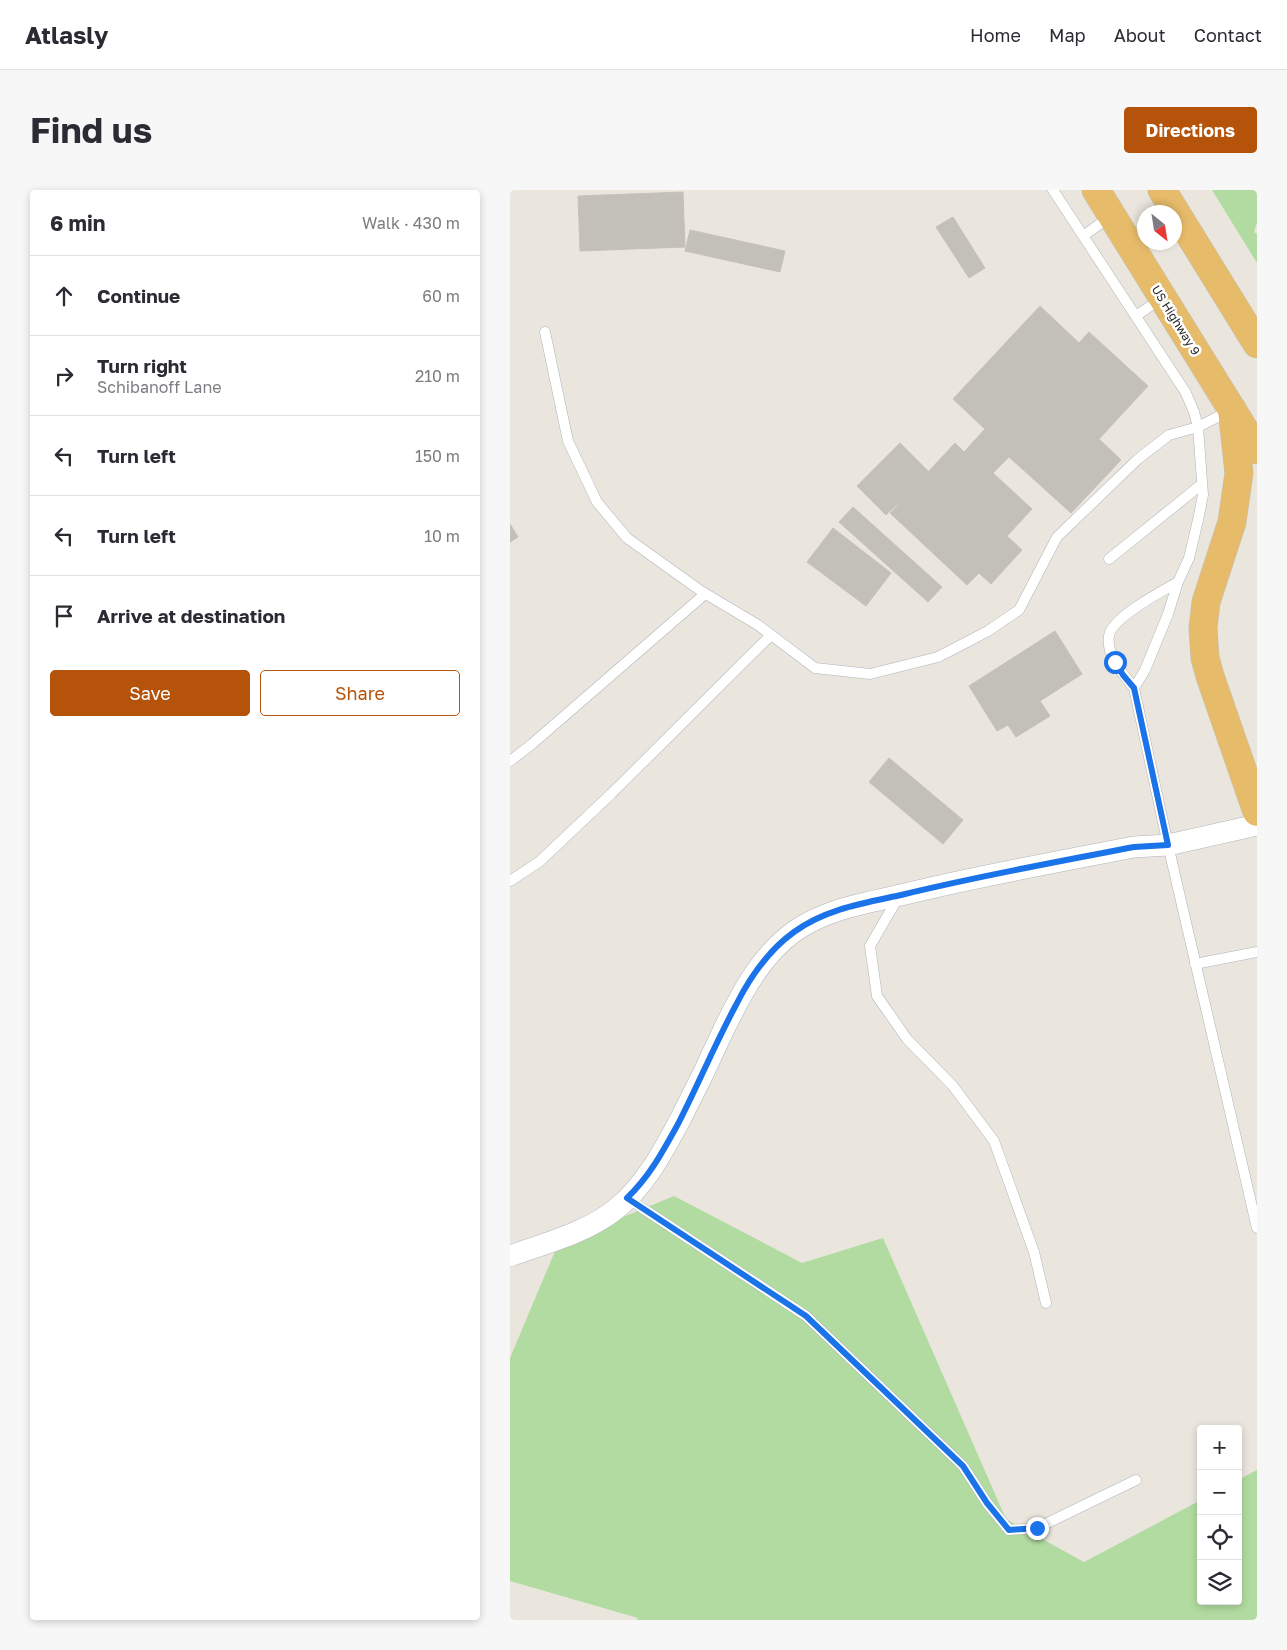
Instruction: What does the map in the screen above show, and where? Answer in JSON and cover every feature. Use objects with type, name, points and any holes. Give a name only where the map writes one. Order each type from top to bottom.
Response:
[{"type":"highway","name":"US Highway 9","points":[[1096,190],[1257,450]]},
{"type":"highway","points":[[1162,190],[1257,344]]},
{"type":"highway","points":[[1232,409],[1239,473],[1232,522],[1206,602],[1203,628],[1205,658],[1210,676],[1257,812]]},
{"type":"street","points":[[510,1256],[595,1224],[617,1209],[641,1185],[659,1160],[699,1083],[736,1005],[753,976],[772,951],[794,932],[830,913],[900,895],[1134,847],[1168,845],[1257,825]]},
{"type":"lane","points":[[1053,190],[1186,393],[1198,427],[1203,496],[1198,520],[1188,558],[1168,614],[1146,670],[1134,688]]},
{"type":"lane","points":[[1083,236],[1112,216]]},
{"type":"lane","points":[[1136,316],[1162,298]]},
{"type":"lane","points":[[545,332],[568,441],[598,502],[627,538],[705,594],[758,625],[815,668],[870,674],[938,657],[988,631],[1019,610],[1057,537],[1138,459],[1169,435],[1198,427],[1232,409]]},
{"type":"lane","points":[[1109,559],[1202,484]]},
{"type":"lane","points":[[1178,582],[1125,616],[1113,627],[1109,635],[1109,648],[1123,675],[1134,688],[1195,964],[1257,1228]]},
{"type":"lane","points":[[510,761],[705,594]]},
{"type":"lane","points":[[510,881],[538,862],[604,801],[771,635]]},
{"type":"lane","points":[[900,895],[870,946],[877,996],[907,1039],[953,1086],[994,1141],[1034,1252],[1046,1303]]},
{"type":"lane","points":[[1195,964],[1257,952]]},
{"type":"lane","points":[[627,1198],[806,1316],[963,1466],[987,1503],[1009,1530],[1037,1528],[1136,1480]]},
{"type":"green space","points":[[1212,190],[1257,190],[1257,223],[1254,232],[1257,234],[1257,263]]},
{"type":"green space","points":[[674,1196],[802,1263],[883,1238],[1006,1519],[1084,1562],[1197,1502],[1197,1605],[1242,1605],[1242,1478],[1257,1470],[1257,1620],[637,1620],[638,1618],[510,1581],[510,1358],[558,1244]]},
{"type":"building","points":[[683,192],[685,247],[580,251],[578,196]]},
{"type":"building","points":[[953,217],[985,268],[969,278],[936,227]]},
{"type":"building","points":[[690,230],[785,251],[780,272],[685,251]]},
{"type":"building","points":[[1040,306],[1079,343],[1089,332],[1148,386],[1099,439],[1121,460],[1071,513],[1009,457],[993,473],[1032,509],[1007,536],[1022,550],[991,584],[979,573],[967,585],[890,513],[955,443],[964,452],[985,429],[953,399]]},
{"type":"building","points":[[900,443],[929,472],[886,515],[857,486]]},
{"type":"building","points":[[853,507],[942,587],[928,602],[839,522]]},
{"type":"building","points":[[510,524],[518,537],[510,542]]},
{"type":"building","points":[[833,528],[891,573],[866,606],[807,562]]},
{"type":"building","points":[[1055,631],[1082,674],[1040,701],[1050,716],[1016,737],[1008,725],[997,731],[969,686]]},
{"type":"building","points":[[889,758],[963,820],[943,844],[869,782]]},
{"type":"route","points":[[1037,1528],[1009,1530],[987,1503],[963,1466],[806,1316],[627,1198],[641,1185],[659,1160],[699,1083],[736,1005],[753,976],[772,951],[794,932],[830,913],[845,908],[931,887],[1134,847],[1168,845],[1134,688],[1115,662]]}]
